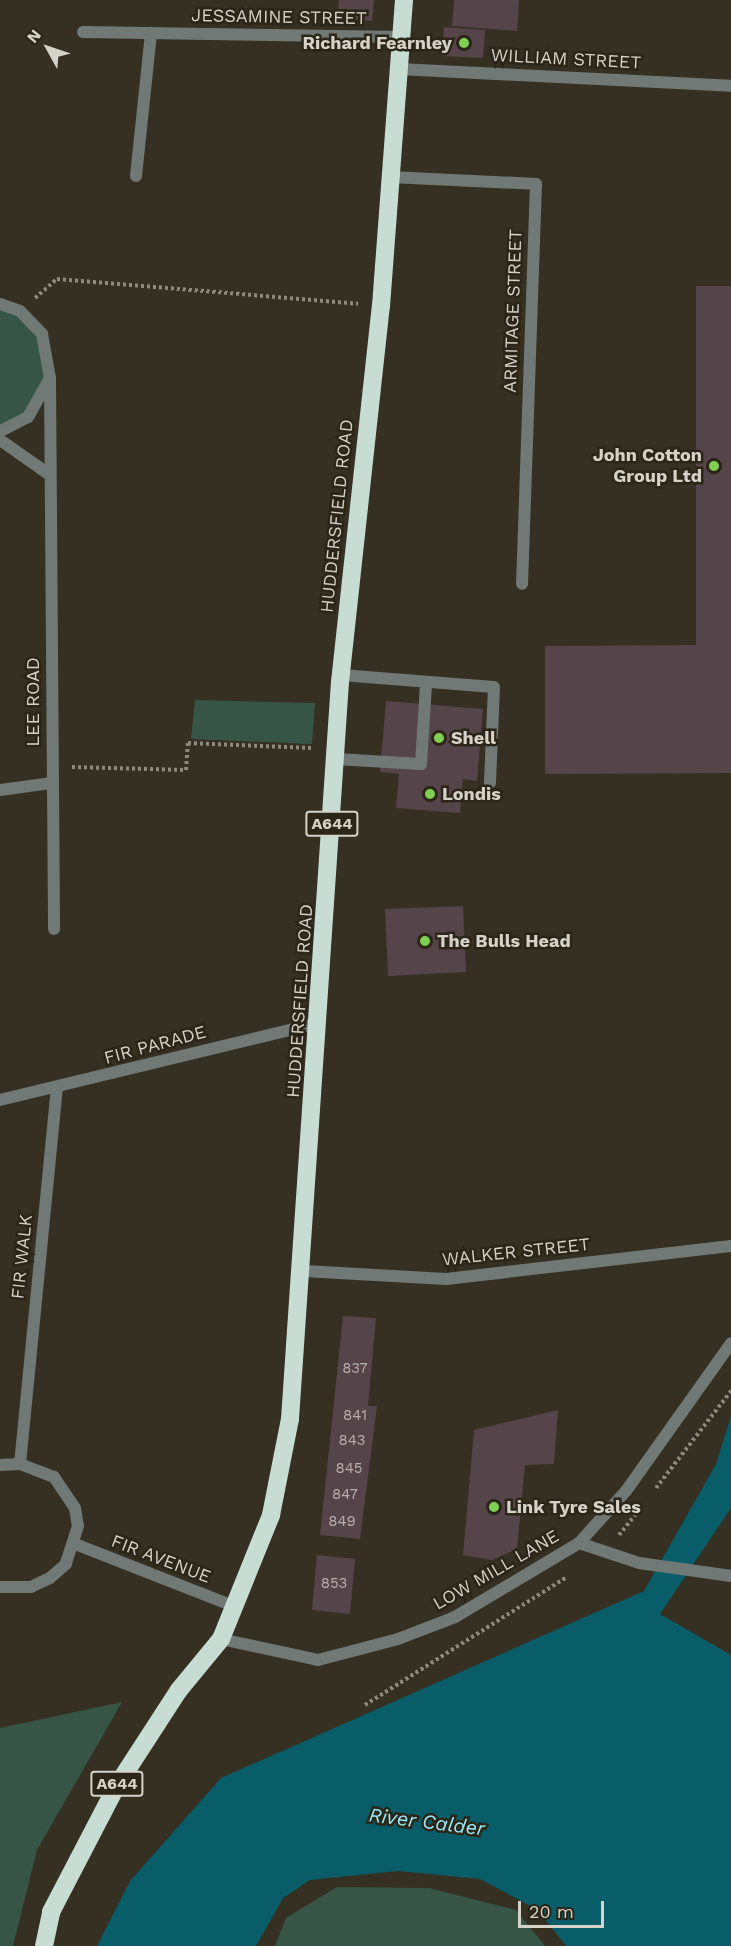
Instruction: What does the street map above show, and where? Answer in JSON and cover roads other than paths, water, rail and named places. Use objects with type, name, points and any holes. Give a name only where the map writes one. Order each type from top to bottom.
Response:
[{"type":"highway","name":"HUDDERSFIELD ROAD","points":[[44,1946],[51,1912],[116,1787],[179,1690],[221,1639],[271,1515],[290,1419],[304,1271],[338,754],[341,675],[381,306],[405,0]]},
{"type":"street","name":"JESSAMINE STREET","points":[[83,32],[402,37]]},
{"type":"street","points":[[136,176],[152,33]]},
{"type":"street","name":"WILLIAM STREET","points":[[399,69],[731,86]]},
{"type":"street","name":"ARMITAGE STREET","points":[[390,177],[536,184],[522,584]]},
{"type":"street","name":"LEE ROAD","points":[[0,304],[20,311],[42,334],[50,378],[51,783],[54,929]]},
{"type":"street","points":[[0,431],[28,417],[50,378]]},
{"type":"street","points":[[0,440],[50,476]]},
{"type":"street","points":[[341,675],[426,685],[494,687],[490,783]]},
{"type":"street","points":[[338,754],[421,764],[426,685]]},
{"type":"street","points":[[0,790],[51,783]]},
{"type":"street","name":"FIR PARADE","points":[[0,1100],[57,1090],[319,1023]]},
{"type":"street","name":"FIR WALK","points":[[20,1464],[57,1090]]},
{"type":"street","name":"WALKER STREET","points":[[304,1271],[446,1280],[731,1246]]},
{"type":"street","name":"LOW MILL LANE","points":[[221,1639],[318,1660],[398,1639],[455,1617],[579,1543],[626,1491],[731,1343]]},
{"type":"street","points":[[0,1465],[20,1464],[38,1468],[67,1491],[78,1526],[75,1544],[50,1578],[31,1587],[0,1587]]},
{"type":"street","points":[[579,1543],[639,1563],[700,1574],[731,1576]]},
{"type":"street","name":"FIR AVENUE","points":[[75,1544],[233,1606]]},
{"type":"water","name":"River Calder","points":[[731,1416],[731,1508],[660,1614],[731,1655],[731,1946],[566,1946],[538,1910],[480,1879],[398,1871],[310,1880],[283,1898],[256,1946],[97,1946],[130,1881],[221,1778],[644,1591],[716,1464]]},
{"type":"place","name":"Richard Fearnley","points":[[464,43]]},
{"type":"place","name":"John Cotton Group Ltd","points":[[714,466]]},
{"type":"place","name":"Shell","points":[[439,738]]},
{"type":"place","name":"Londis","points":[[430,794]]},
{"type":"place","name":"The Bulls Head","points":[[425,941]]},
{"type":"place","name":"Link Tyre Sales","points":[[494,1507]]}]
